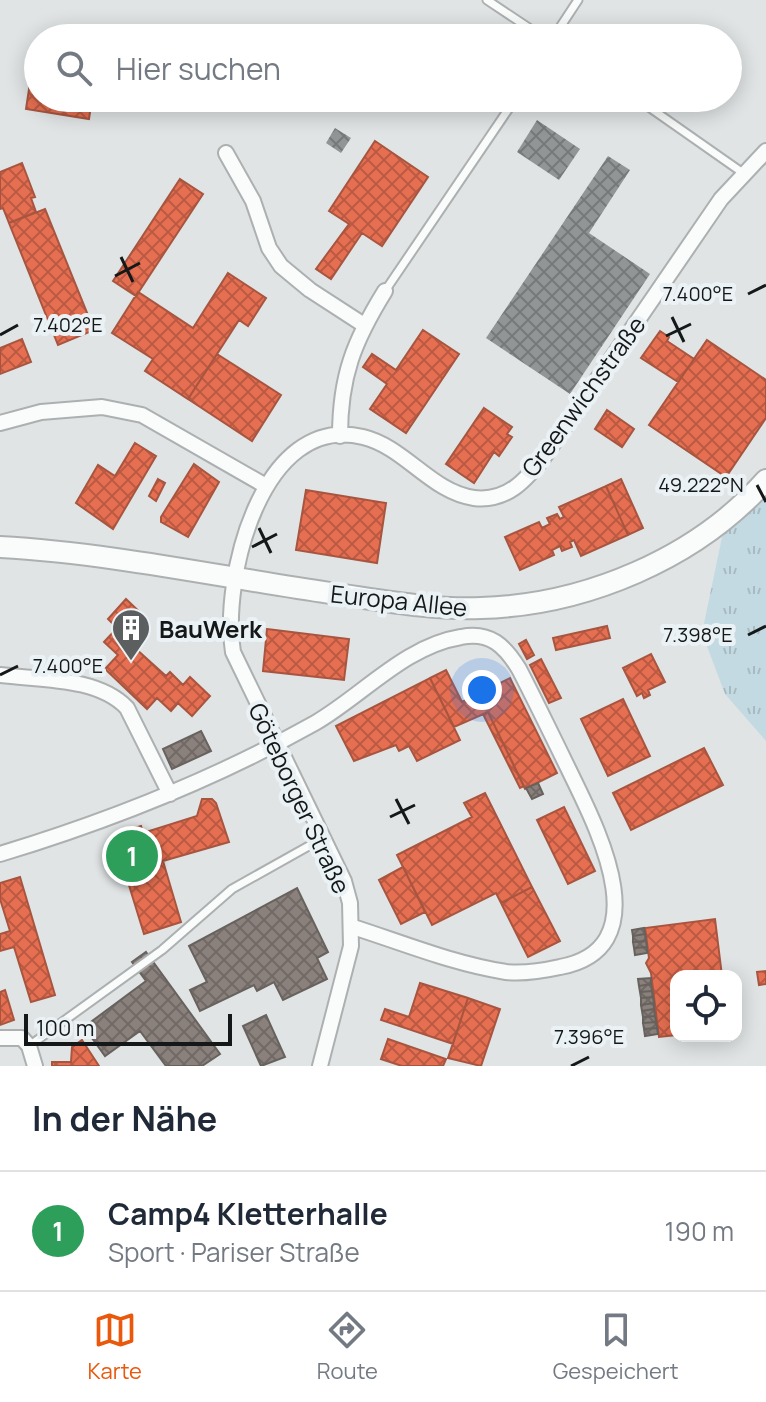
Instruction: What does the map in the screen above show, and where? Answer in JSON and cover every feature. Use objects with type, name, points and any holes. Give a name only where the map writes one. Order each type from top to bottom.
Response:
[{"type":"main road","name":"Europa Allee","points":[[0,547],[456,609],[552,599],[605,585],[666,558],[726,518],[766,480]]},
{"type":"street","name":"Greenwichstraße","points":[[340,436],[362,437],[384,446],[457,493],[495,498],[512,491],[544,457],[691,243],[743,173],[766,151]]},
{"type":"street","points":[[226,153],[253,201],[269,248],[281,266],[310,290],[364,325]]},
{"type":"street","points":[[234,579],[242,540],[266,486],[290,458],[317,442],[340,436],[343,376],[364,325],[385,291]]},
{"type":"street","points":[[0,423],[41,412],[102,407],[142,415],[266,486]]},
{"type":"street","name":"Göteborger Straße","points":[[234,579],[230,633],[233,652],[344,881],[353,927],[320,1066]]},
{"type":"street","points":[[0,854],[100,824],[170,794],[276,742],[346,703],[424,649],[458,637],[475,635],[491,638],[506,648],[519,669],[593,818],[613,879],[615,914],[611,932],[600,949],[571,965],[538,972],[507,972],[479,967],[353,927]]},
{"type":"street","points":[[0,675],[102,690],[117,698],[127,708],[170,794]]},
{"type":"street","points":[[0,1038],[22,1038],[29,1046],[35,1066]]},
{"type":"lane","points":[[487,0],[523,24]]},
{"type":"lane","points":[[562,24],[578,0]]},
{"type":"lane","points":[[385,291],[506,112]]},
{"type":"lane","points":[[656,112],[743,173]]},
{"type":"lane","points":[[29,1046],[139,967],[232,889],[323,838]]},
{"type":"green space","points":[[766,480],[766,741],[725,694],[702,633],[726,518]]},
{"type":"building: Handel","points":[[45,112],[90,112],[89,119]]},
{"type":"building: Handel","points":[[375,141],[428,177],[382,246],[362,233],[331,279],[316,269],[349,224],[329,211]]},
{"type":"building: Handel","points":[[22,163],[35,197],[31,198],[36,212],[9,223],[3,208],[0,209],[0,172]]},
{"type":"building: Handel","points":[[180,179],[203,194],[136,296],[113,281]]},
{"type":"building: Handel","points":[[45,209],[94,330],[58,345],[9,223]]},
{"type":"building: Handel","points":[[228,273],[266,298],[248,326],[239,320],[188,399],[145,371],[153,359],[112,333],[138,292],[193,328]]},
{"type":"building: Handel","points":[[423,330],[459,354],[406,433],[370,409],[387,384],[363,367],[372,354],[396,370]]},
{"type":"building: Handel","points":[[660,331],[669,337],[667,341],[694,359],[678,382],[641,358]]},
{"type":"building: Handel","points":[[22,339],[31,362],[0,374],[0,348]]},
{"type":"building: Handel","points":[[707,340],[766,380],[766,418],[726,477],[649,425]]},
{"type":"building: Handel","points":[[217,354],[281,395],[252,441],[188,399]]},
{"type":"building: Handel","points":[[484,408],[512,427],[507,434],[512,437],[499,456],[494,452],[474,483],[446,464]]},
{"type":"building: Handel","points":[[607,410],[634,429],[622,447],[595,429]]},
{"type":"building: Handel","points":[[135,443],[156,456],[113,529],[76,503],[98,465],[115,476]]},
{"type":"building: Handel","points":[[194,464],[219,482],[188,537],[161,522],[161,517]]},
{"type":"building: Handel","points":[[158,479],[165,483],[156,501],[149,496]]},
{"type":"building: Handel","points":[[621,479],[643,528],[628,535],[606,486]]},
{"type":"building: Handel","points":[[606,486],[628,535],[581,556],[574,540],[570,542],[572,547],[562,551],[560,546],[552,550],[554,555],[520,570],[505,537],[539,522],[542,528],[550,524],[547,518],[557,514],[560,519],[564,517],[559,507]]},
{"type":"building: Handel","points":[[306,490],[386,503],[377,563],[296,550]]},
{"type":"building: Handel","name":"BauWerk","points":[[126,599],[146,618],[133,632],[143,640],[135,648],[166,676],[170,672],[183,685],[190,677],[210,696],[192,716],[178,703],[171,711],[157,698],[147,709],[105,669],[118,655],[104,642],[117,628],[108,619]]},
{"type":"building: Handel","points":[[607,626],[610,638],[556,650],[553,638]]},
{"type":"building: Handel","points":[[267,629],[349,639],[344,680],[263,671]]},
{"type":"building: Handel","points":[[526,640],[534,655],[527,659],[519,644]]},
{"type":"building: Handel","points":[[651,654],[665,682],[648,690],[650,695],[644,698],[642,693],[637,696],[623,668]]},
{"type":"building: Handel","points":[[541,659],[561,698],[549,703],[530,665]]},
{"type":"building: Handel","points":[[446,670],[462,702],[510,678],[557,773],[525,789],[488,712],[454,727],[430,678]]},
{"type":"building: Handel","points":[[430,678],[460,740],[417,761],[409,746],[399,751],[396,745],[354,761],[336,726]]},
{"type":"building: Handel","points":[[623,699],[650,756],[608,776],[581,719]]},
{"type":"building: Handel","points":[[488,712],[524,786],[520,788],[483,714]]},
{"type":"building: Handel","points":[[704,748],[723,785],[631,830],[613,793]]},
{"type":"building: Handel","points":[[485,793],[532,887],[501,903],[496,893],[432,925],[397,855],[472,817],[464,803]]},
{"type":"building: Handel","points":[[202,799],[212,799],[216,803],[229,842],[163,861],[181,922],[144,934],[124,869],[118,871],[109,843],[123,839],[121,832],[141,826],[143,833],[197,816]]},
{"type":"building: Handel","points":[[564,807],[595,871],[568,884],[537,820]]},
{"type":"building: Handel","points":[[403,867],[425,912],[401,924],[379,880]]},
{"type":"building: Handel","points":[[20,877],[55,995],[31,1002],[14,947],[0,951],[0,934],[10,931],[0,899],[0,883]]},
{"type":"building: Handel","points":[[532,887],[560,941],[528,957],[501,903]]},
{"type":"building: Handel","points":[[715,919],[721,970],[670,970],[670,1036],[659,1037],[651,973],[646,963],[649,958],[645,928]]},
{"type":"building: Handel","points":[[766,971],[766,984],[759,985],[757,972]]},
{"type":"building: Handel","points":[[420,983],[468,998],[453,1044],[381,1020],[385,1009],[409,1017]]},
{"type":"building: Handel","points":[[5,990],[14,1020],[0,1025],[0,992]]},
{"type":"building: Handel","points":[[468,998],[500,1009],[481,1066],[448,1058]]},
{"type":"building: Handel","points":[[388,1039],[446,1059],[443,1066],[402,1066],[381,1059]]},
{"type":"building: Handel","points":[[82,1040],[99,1066],[52,1066],[52,1062],[71,1062],[72,1047]]},
{"type":"building: Industrie","points":[[201,731],[211,751],[172,769],[163,749]]},
{"type":"building: Industrie","points":[[538,783],[543,794],[532,799],[526,788]]},
{"type":"building: Industrie","points":[[297,888],[328,952],[317,958],[327,979],[283,1000],[274,982],[257,991],[254,985],[200,1011],[190,990],[207,982],[189,946]]},
{"type":"building: Industrie","points":[[644,928],[645,934],[633,936],[632,930]]},
{"type":"building: Industrie","points":[[645,934],[646,941],[633,942],[633,936]]},
{"type":"building: Industrie","points":[[646,941],[647,947],[634,948],[633,942]]},
{"type":"building: Industrie","points":[[647,947],[647,953],[635,955],[634,948]]},
{"type":"building: Industrie","points":[[146,952],[220,1054],[202,1066],[166,1066],[140,1031],[105,1056],[84,1027],[146,981],[132,962]]},
{"type":"building: Industrie","points":[[651,978],[651,984],[639,986],[638,979]]},
{"type":"building: Industrie","points":[[651,984],[652,991],[640,992],[639,986]]},
{"type":"building: Industrie","points":[[652,991],[653,997],[641,998],[640,992]]},
{"type":"building: Industrie","points":[[653,997],[654,1003],[641,1005],[641,998]]},
{"type":"building: Industrie","points":[[654,1003],[654,1009],[642,1011],[641,1005]]},
{"type":"building: Industrie","points":[[654,1009],[655,1016],[643,1017],[642,1011]]},
{"type":"building: Industrie","points":[[266,1015],[285,1057],[261,1066],[243,1026]]},
{"type":"building: Industrie","points":[[655,1016],[656,1022],[643,1023],[643,1017]]},
{"type":"building: Industrie","points":[[656,1022],[657,1028],[644,1029],[643,1023]]},
{"type":"building: Industrie","points":[[657,1028],[658,1034],[645,1036],[644,1029]]},
{"type":"building: Sonstige","points":[[537,120],[580,149],[559,180],[517,152]]},
{"type":"building: Sonstige","points":[[335,128],[351,138],[341,153],[326,143]]},
{"type":"building: Sonstige","points":[[608,156],[630,170],[589,233],[650,274],[570,394],[486,338]]},
{"type":"place","name":"BauWerk","points":[[131,662]]},
{"type":"place","name":"Camp4 Kletterhalle","points":[[132,856]]}]
